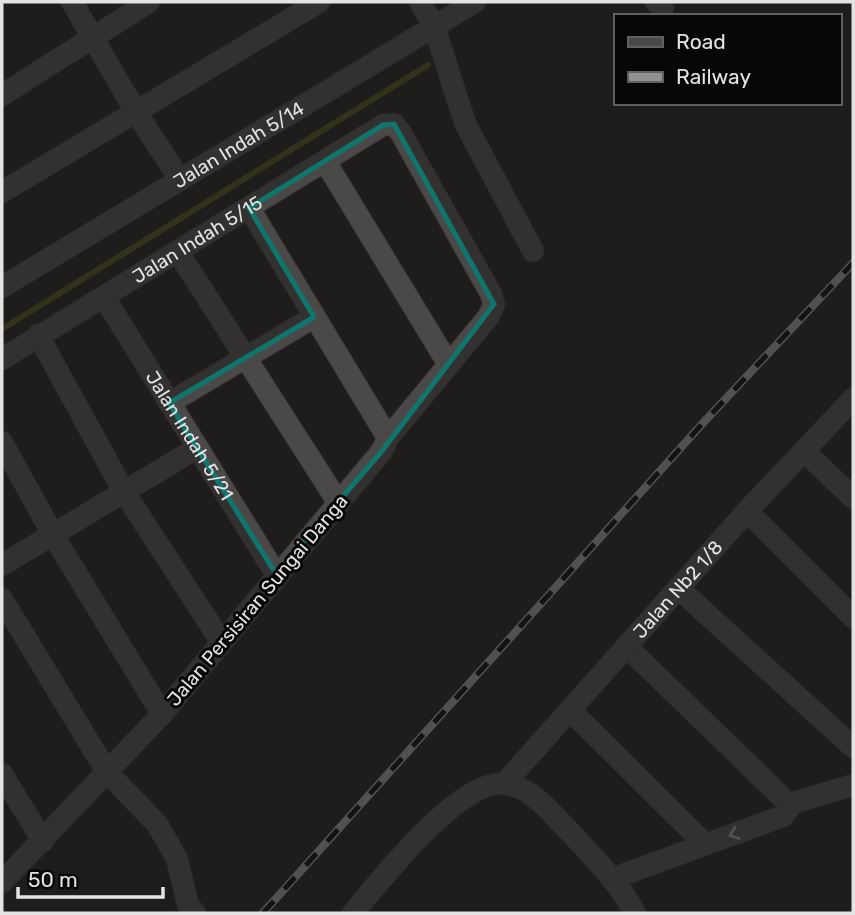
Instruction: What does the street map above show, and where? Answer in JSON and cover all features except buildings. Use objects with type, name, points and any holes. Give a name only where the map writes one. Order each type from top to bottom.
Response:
[{"type":"street","points":[[72,2],[136,112],[179,178]]},
{"type":"street","points":[[2,95],[149,2]]},
{"type":"street","points":[[2,192],[319,2]]},
{"type":"street","points":[[419,2],[434,26],[465,124],[533,251]]},
{"type":"street","name":"Jalan Indah 5/14","points":[[2,287],[475,2]]},
{"type":"street","name":"Jalan Indah 5/15","points":[[2,359],[383,125],[394,124],[491,293],[494,304]]},
{"type":"street","points":[[325,161],[449,365]]},
{"type":"street","points":[[249,208],[388,438]]},
{"type":"street","points":[[178,252],[338,502]]},
{"type":"street","name":"Jalan Indah 5/21","points":[[104,297],[276,575]]},
{"type":"street","name":"Jalan Persisiran Sungai Danga","points":[[2,881],[162,714],[382,451],[388,438],[489,316],[494,304]]},
{"type":"street","points":[[169,403],[314,317]]},
{"type":"street","points":[[38,335],[124,492],[221,641]]},
{"type":"street","name":"Jalan Nb2 1/8","points":[[504,784],[747,511],[853,399]]},
{"type":"street","points":[[2,565],[197,448]]},
{"type":"street","points":[[804,451],[853,498]]},
{"type":"street","points":[[4,453],[162,714]]},
{"type":"street","points":[[747,511],[853,617]]},
{"type":"street","points":[[678,588],[853,747]]},
{"type":"street","points":[[2,600],[107,772],[157,824],[177,859],[188,905],[195,913]]},
{"type":"street","points":[[626,646],[786,801],[793,803],[853,785]]},
{"type":"street","points":[[570,710],[705,844]]},
{"type":"street","points":[[2,774],[43,841]]},
{"type":"street","points":[[352,913],[402,854],[467,794],[486,785],[504,784],[532,793],[614,878],[631,907]]},
{"type":"street","points":[[614,878],[783,816],[793,803]]},
{"type":"highlighted area","points":[[394,124],[494,304],[382,451],[276,574],[169,403],[314,317],[249,208],[383,125]]},
{"type":"waterway","points":[[2,329],[428,65]]},
{"type":"railway","points":[[263,913],[703,423],[853,263]]}]
